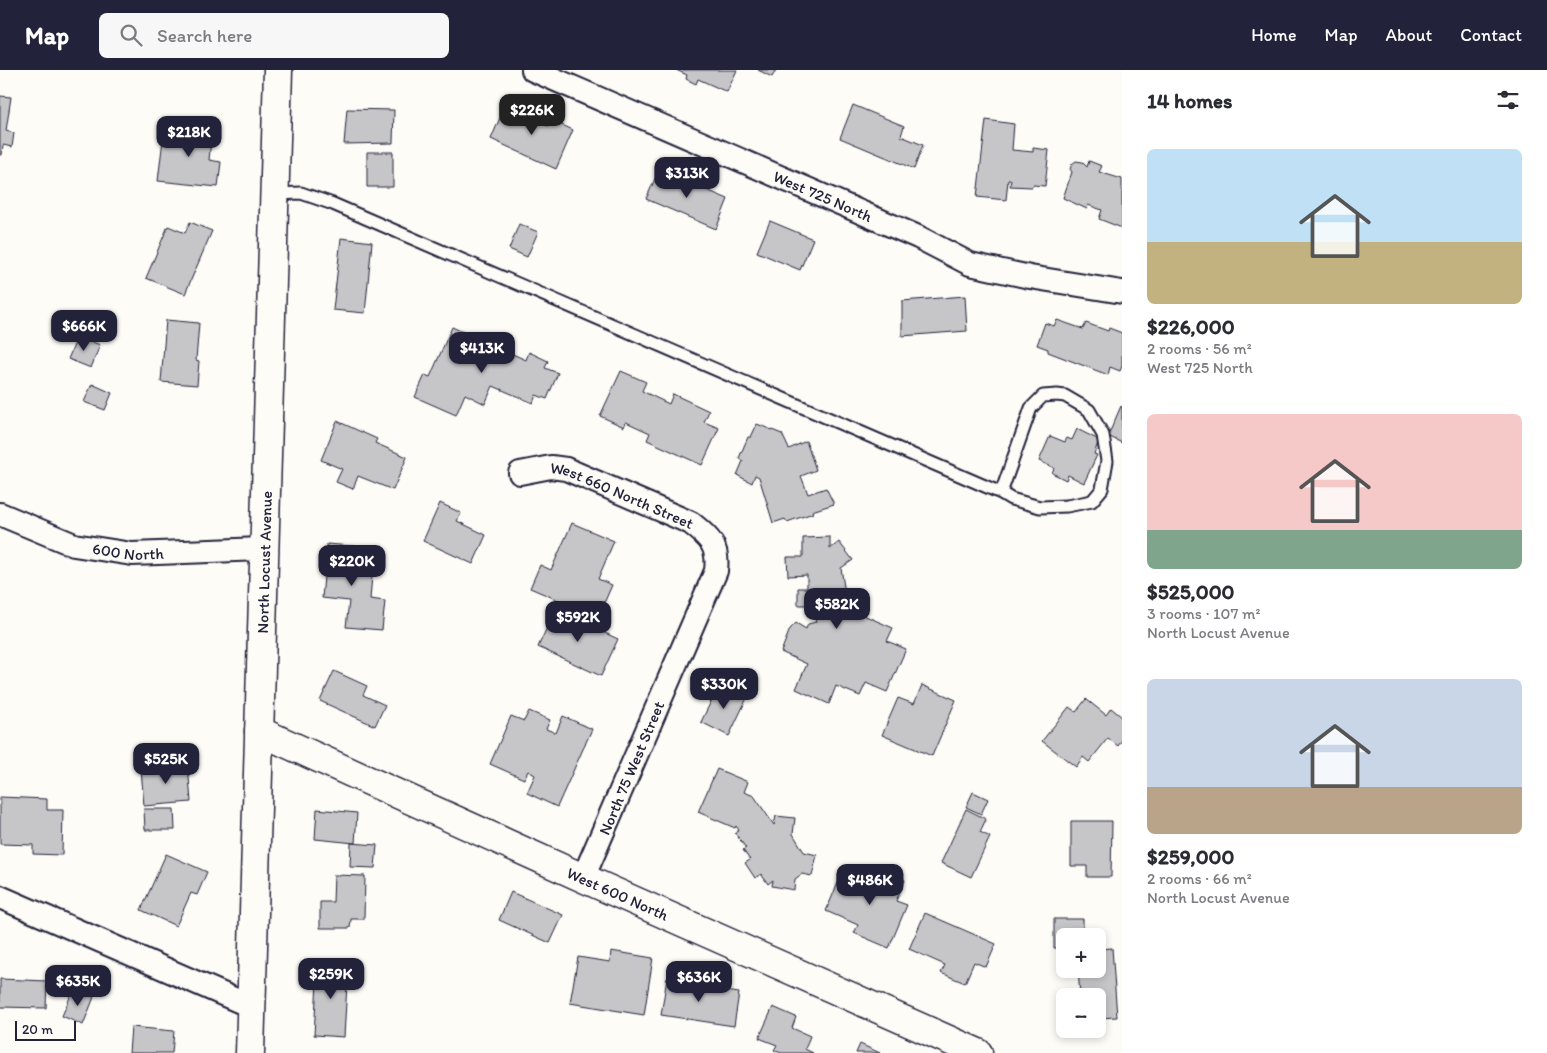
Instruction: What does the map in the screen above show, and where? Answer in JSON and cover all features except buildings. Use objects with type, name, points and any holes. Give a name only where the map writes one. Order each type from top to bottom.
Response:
[{"type":"street","name":"North Locust Avenue","points":[[250,1053],[278,70]]},
{"type":"street","name":"West 725 North","points":[[533,70],[918,237],[970,264],[1030,277],[1122,292]]},
{"type":"street","name":"West 660 North Street","points":[[520,473],[551,467],[566,469],[691,523],[704,533],[713,546]]},
{"type":"street","name":"600 North","points":[[0,514],[74,545],[132,554],[263,549]]},
{"type":"street","name":"North 75 West Street","points":[[583,878],[716,571],[718,556],[713,546]]},
{"type":"street","name":"West 600 North","points":[[259,730],[583,878],[978,1053]]},
{"type":"street","points":[[0,897],[250,1006]]},
{"type":"lane","points":[[275,194],[301,193],[333,204],[1011,499],[1040,507],[1067,506],[1092,501],[1102,489],[1107,461],[1103,435],[1089,410],[1065,396],[1057,394],[1043,396],[1031,408],[1000,493]]}]
